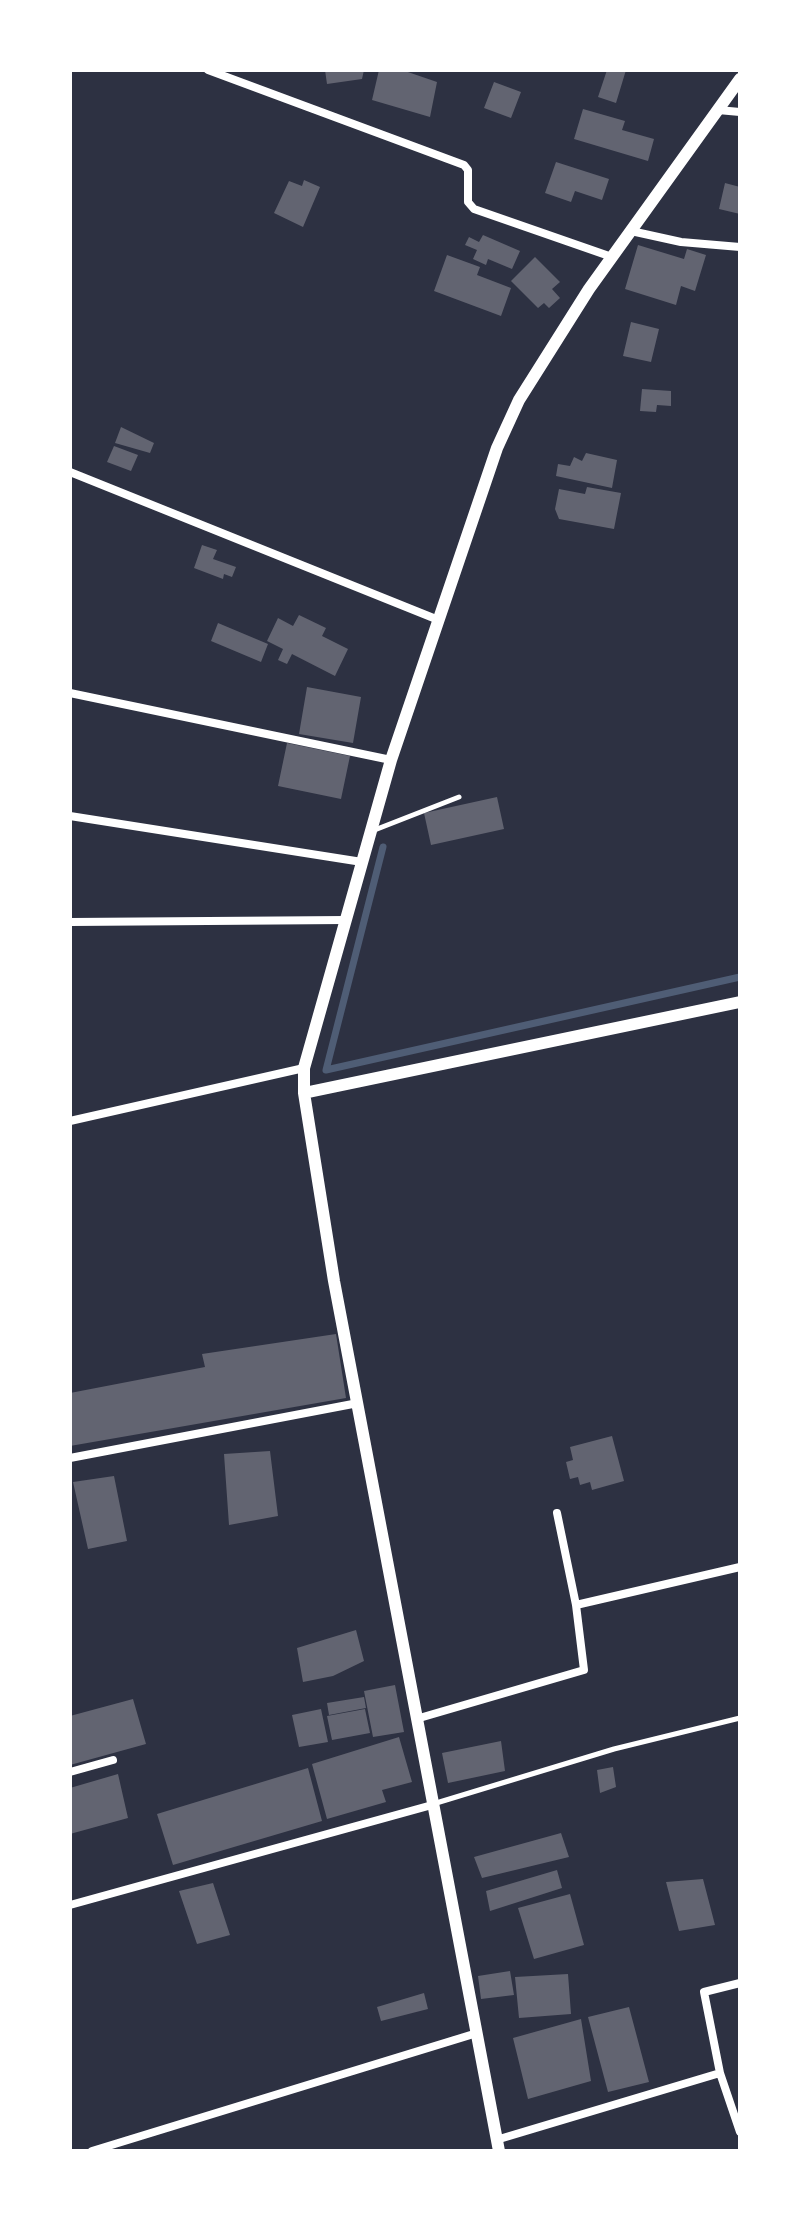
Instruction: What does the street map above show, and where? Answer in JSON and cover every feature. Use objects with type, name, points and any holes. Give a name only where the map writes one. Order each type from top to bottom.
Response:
[{"type":"street","points":[[208,70],[464,165],[468,170],[468,202],[474,209],[612,257]]},
{"type":"street","points":[[720,2073],[498,2145],[358,1403],[304,1093],[304,1068],[391,760],[436,619],[497,448],[519,400],[612,257],[740,79]]},
{"type":"street","points":[[718,110],[740,112]]},
{"type":"street","points":[[631,231],[681,242],[740,247]]},
{"type":"street","points":[[70,472],[436,619]]},
{"type":"street","points":[[70,693],[391,760]]},
{"type":"street","points":[[70,816],[362,862]]},
{"type":"street","points":[[70,922],[346,920]]},
{"type":"street","points":[[304,1093],[740,1002]]},
{"type":"street","points":[[70,1121],[304,1068]]},
{"type":"street","points":[[70,1458],[358,1403]]},
{"type":"street","points":[[416,1719],[584,1670],[576,1605],[557,1513]]},
{"type":"street","points":[[576,1605],[740,1567]]},
{"type":"street","points":[[70,1772],[113,1760]]},
{"type":"street","points":[[70,1905],[432,1805]]},
{"type":"street","points":[[740,1983],[704,1992],[720,2073],[738,2114],[740,2132]]},
{"type":"street","points":[[92,2151],[477,2033]]},
{"type":"lane","points":[[372,831],[459,797]]},
{"type":"lane","points":[[432,1805],[614,1749],[740,1718]]},
{"type":"building","points":[[325,70],[364,70],[362,79],[327,84]]},
{"type":"building","points":[[379,70],[402,70],[437,82],[430,117],[372,100]]},
{"type":"building","points":[[607,70],[626,70],[616,103],[598,97]]},
{"type":"building","points":[[494,82],[521,92],[511,118],[484,108]]},
{"type":"building","points":[[583,109],[625,121],[622,130],[654,139],[648,161],[574,139]]},
{"type":"building","points":[[556,162],[609,179],[602,200],[575,191],[571,202],[545,193]]},
{"type":"building","points":[[304,180],[320,187],[303,227],[274,213],[289,181],[302,186]]},
{"type":"building","points":[[725,183],[740,187],[740,214],[719,209]]},
{"type":"building","points":[[483,235],[520,251],[512,269],[488,259],[486,265],[473,259],[477,250],[465,245],[469,237],[479,242]]},
{"type":"building","points":[[638,245],[684,259],[687,249],[706,255],[695,291],[681,286],[676,305],[625,289]]},
{"type":"building","points":[[447,255],[480,267],[477,275],[511,288],[501,316],[434,291]]},
{"type":"building","points":[[535,257],[560,282],[552,289],[560,298],[549,308],[544,303],[538,308],[511,281]]},
{"type":"building","points":[[631,322],[659,329],[651,362],[623,356]]},
{"type":"building","points":[[642,389],[671,391],[671,406],[657,405],[656,412],[640,411]]},
{"type":"building","points":[[121,427],[154,443],[150,453],[115,443]]},
{"type":"building","points":[[114,446],[138,455],[131,471],[107,462]]},
{"type":"building","points":[[586,453],[617,460],[612,488],[556,476],[558,464],[570,466],[574,457],[582,461]]},
{"type":"building","points":[[587,487],[621,493],[614,529],[559,519],[555,509],[559,489],[585,494]]},
{"type":"building","points":[[202,545],[217,550],[213,559],[236,567],[232,577],[224,574],[223,579],[194,568]]},
{"type":"building","points":[[299,615],[326,628],[322,636],[348,649],[335,676],[292,654],[287,664],[278,660],[283,649],[267,641],[278,618],[293,626]]},
{"type":"building","points":[[218,623],[268,644],[261,662],[211,641]]},
{"type":"building","points":[[307,687],[361,697],[353,743],[299,734]]},
{"type":"building","points":[[287,743],[350,756],[341,799],[278,786]]},
{"type":"building","points":[[497,797],[504,829],[431,845],[424,813]]},
{"type":"building","points":[[336,1334],[346,1398],[70,1446],[70,1393],[205,1367],[202,1354]]},
{"type":"building","points":[[612,1436],[624,1481],[592,1490],[590,1482],[580,1485],[578,1477],[570,1479],[566,1462],[573,1460],[570,1447]]},
{"type":"building","points":[[270,1451],[278,1516],[229,1525],[224,1454]]},
{"type":"building","points":[[114,1476],[127,1541],[88,1549],[73,1482]]},
{"type":"building","points":[[356,1630],[364,1661],[333,1676],[303,1682],[297,1648]]},
{"type":"building","points":[[395,1685],[404,1732],[373,1737],[364,1691]]},
{"type":"building","points":[[364,1697],[366,1708],[329,1715],[327,1703]]},
{"type":"building","points":[[133,1699],[146,1744],[70,1765],[70,1716]]},
{"type":"building","points":[[321,1709],[328,1742],[299,1747],[292,1715]]},
{"type":"building","points":[[365,1709],[370,1733],[332,1740],[327,1716]]},
{"type":"building","points":[[399,1737],[412,1782],[382,1790],[386,1802],[327,1819],[312,1764]]},
{"type":"building","points":[[501,1741],[505,1771],[448,1783],[442,1753]]},
{"type":"building","points":[[613,1767],[616,1787],[600,1793],[597,1770]]},
{"type":"building","points":[[308,1768],[322,1821],[173,1865],[157,1814]]},
{"type":"building","points":[[118,1774],[128,1818],[70,1834],[70,1788]]},
{"type":"building","points":[[561,1833],[569,1857],[482,1878],[474,1857]]},
{"type":"building","points":[[557,1870],[562,1888],[490,1911],[486,1891]]},
{"type":"building","points":[[703,1879],[715,1925],[679,1931],[666,1882]]},
{"type":"building","points":[[213,1883],[230,1935],[197,1944],[179,1891]]},
{"type":"building","points":[[570,1894],[584,1945],[534,1959],[518,1908]]},
{"type":"building","points":[[510,1971],[514,1995],[481,1999],[478,1976]]},
{"type":"building","points":[[568,1974],[571,2014],[519,2018],[515,1977]]},
{"type":"building","points":[[424,1993],[428,2009],[381,2021],[377,2007]]},
{"type":"building","points":[[629,2007],[649,2082],[608,2092],[588,2017]]},
{"type":"building","points":[[581,2019],[591,2081],[528,2099],[513,2038]]},
{"type":"waterway","points":[[383,847],[326,1070],[740,977]]}]
